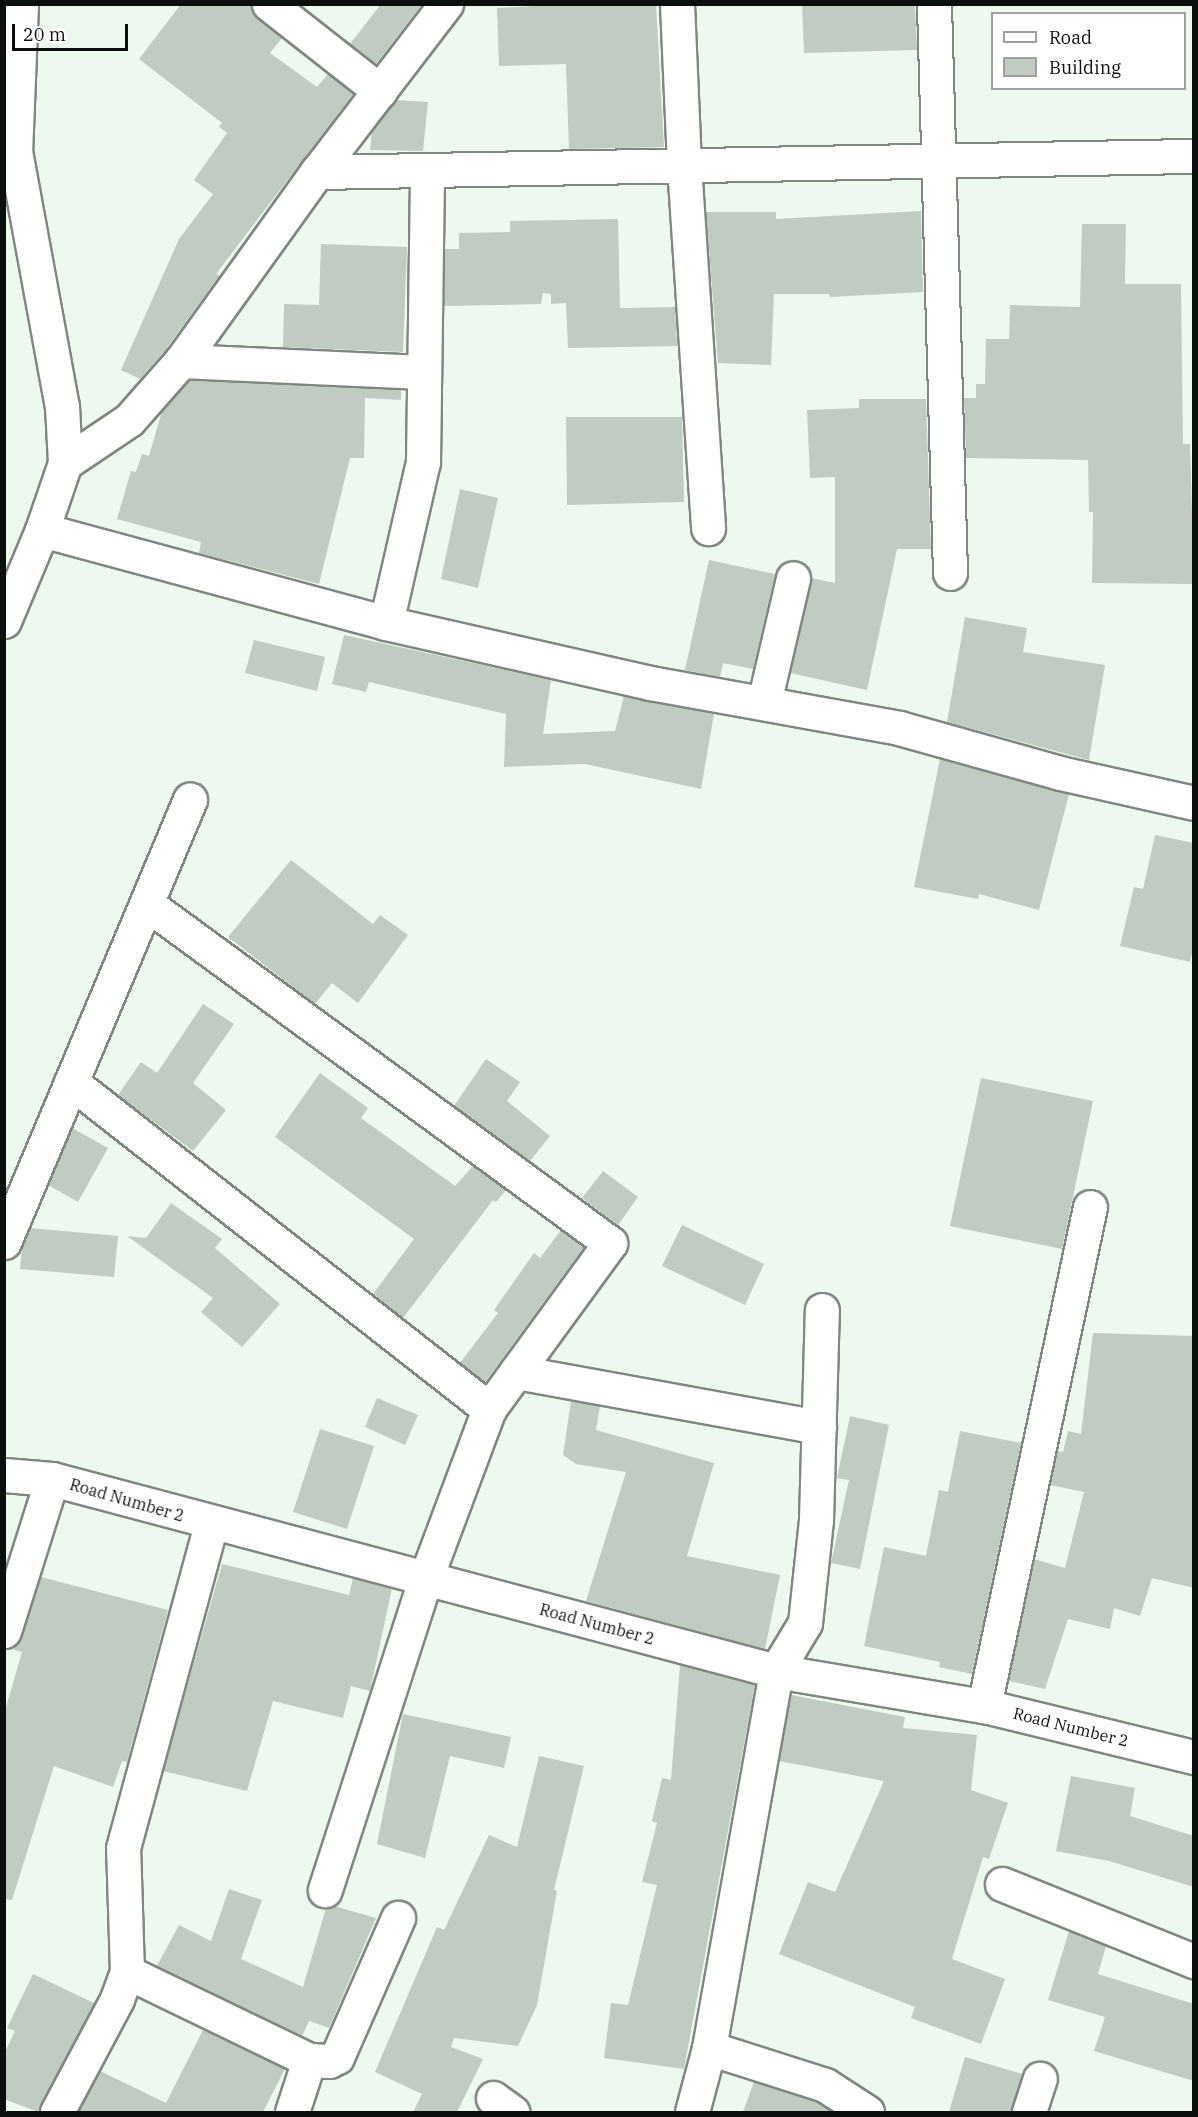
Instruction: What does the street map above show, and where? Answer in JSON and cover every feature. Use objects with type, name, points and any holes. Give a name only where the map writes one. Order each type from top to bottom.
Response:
[{"type":"street","points":[[4,621],[42,530],[65,463],[62,406],[15,151],[21,4]]},
{"type":"street","points":[[269,4],[380,91]]},
{"type":"street","points":[[65,463],[129,420],[181,361],[317,172],[447,4]]},
{"type":"street","points":[[677,4],[684,165],[708,528]]},
{"type":"street","points":[[934,4],[951,573]]},
{"type":"street","points":[[317,172],[1194,156]]},
{"type":"street","points":[[386,623],[423,462],[427,170]]},
{"type":"street","points":[[181,361],[423,372]]},
{"type":"street","points":[[42,530],[386,623],[650,683],[899,728],[1060,773],[1194,803]]},
{"type":"street","points":[[764,703],[793,578]]},
{"type":"street","points":[[4,1242],[190,800]]},
{"type":"street","points":[[147,904],[610,1243],[489,1409],[425,1580],[325,1890]]},
{"type":"street","points":[[72,1082],[489,1409]]},
{"type":"street","points":[[984,1706],[1090,1207]]},
{"type":"street","points":[[692,2112],[710,2048],[776,1671],[805,1623],[816,1520],[822,1310]]},
{"type":"street","points":[[516,1372],[819,1427]]},
{"type":"street","name":"Road Number 2","points":[[4,1475],[52,1479],[211,1524],[776,1671],[984,1706],[1194,1757]]},
{"type":"street","points":[[4,1631],[52,1479]]},
{"type":"street","points":[[57,2112],[117,1999],[127,1972],[123,1848],[211,1524]]},
{"type":"street","points":[[1002,1884],[1194,1961]]},
{"type":"street","points":[[127,1972],[309,2060],[328,2061],[337,2057],[398,1918]]},
{"type":"street","points":[[710,2048],[825,2085],[867,2112]]},
{"type":"street","points":[[292,2112],[309,2060]]},
{"type":"street","points":[[1029,2112],[1040,2079]]},
{"type":"building","points":[[181,4],[251,4],[257,18],[282,38],[270,53],[317,87],[328,74],[353,94],[216,274],[219,276],[166,349],[140,379],[121,370],[179,239],[213,194],[194,180],[227,133],[219,127],[222,123],[139,59]]},
{"type":"building","points":[[381,4],[422,4],[376,64],[350,44]]},
{"type":"building","points":[[573,4],[656,4],[664,147],[569,149],[566,64],[499,66],[497,8]]},
{"type":"building","points":[[802,4],[915,4],[917,50],[804,53]]},
{"type":"building","points":[[396,100],[428,102],[423,151],[370,150],[372,131]]},
{"type":"building","points":[[921,211],[923,292],[830,297],[829,294],[774,294],[771,365],[718,363],[706,212],[776,212],[776,219]]},
{"type":"building","points":[[618,219],[620,308],[675,307],[677,346],[568,348],[566,303],[551,304],[551,294],[543,293],[541,304],[444,306],[445,249],[459,249],[459,233],[510,232],[510,221]]},
{"type":"building","points":[[1082,224],[1126,224],[1125,284],[1181,284],[1183,444],[1190,444],[1194,584],[1092,583],[1093,512],[1089,512],[1088,460],[966,458],[964,398],[976,398],[976,384],[985,384],[986,339],[1009,339],[1010,305],[1080,307]]},
{"type":"building","points":[[321,244],[407,247],[403,352],[283,347],[284,304],[319,305]]},
{"type":"building","points":[[189,380],[401,390],[401,400],[365,398],[364,458],[350,458],[319,584],[199,553],[201,542],[117,519],[131,471],[136,472],[142,454],[149,456],[162,411]]},
{"type":"building","points":[[859,399],[926,399],[931,549],[897,549],[867,690],[790,673],[811,578],[835,583],[835,477],[810,478],[807,410],[859,408]]},
{"type":"building","points":[[566,417],[682,417],[684,502],[567,505]]},
{"type":"building","points":[[460,489],[498,498],[478,588],[441,579]]},
{"type":"building","points":[[709,560],[775,574],[753,669],[723,663],[720,677],[685,670]]},
{"type":"building","points":[[965,617],[1027,628],[1023,652],[1105,665],[1089,760],[947,722]]},
{"type":"building","points":[[344,635],[551,680],[543,734],[615,731],[624,696],[714,714],[701,789],[585,764],[504,767],[506,714],[369,682],[366,692],[332,684]]},
{"type":"building","points":[[254,640],[325,657],[317,691],[245,673]]},
{"type":"building","points":[[940,759],[1069,794],[1039,910],[979,894],[978,899],[914,887]]},
{"type":"building","points":[[1155,835],[1194,843],[1194,945],[1190,962],[1120,946],[1134,887],[1143,889]]},
{"type":"building","points":[[291,860],[373,924],[380,915],[408,935],[358,1003],[332,983],[315,1004],[228,937]]},
{"type":"building","points":[[203,1004],[234,1024],[193,1083],[226,1110],[193,1151],[118,1095],[141,1062],[157,1073]]},
{"type":"building","points":[[486,1059],[520,1082],[507,1101],[550,1136],[530,1161],[454,1106]]},
{"type":"building","points":[[320,1073],[368,1108],[361,1118],[455,1186],[473,1166],[506,1190],[496,1202],[493,1200],[403,1318],[373,1294],[414,1239],[275,1137]]},
{"type":"building","points":[[981,1078],[1093,1101],[1062,1249],[950,1226]]},
{"type":"building","points":[[72,1128],[108,1148],[78,1202],[48,1185]]},
{"type":"building","points":[[603,1171],[638,1197],[618,1225],[582,1198]]},
{"type":"building","points":[[171,1203],[222,1239],[215,1248],[280,1304],[242,1347],[201,1312],[213,1298],[127,1236],[146,1238]]},
{"type":"building","points":[[682,1225],[764,1264],[745,1305],[662,1266]]},
{"type":"building","points":[[30,1228],[118,1236],[114,1277],[20,1269],[22,1249]]},
{"type":"building","points":[[561,1230],[584,1247],[485,1382],[460,1363],[498,1313],[494,1310],[534,1253],[540,1258]]},
{"type":"building","points":[[1093,1333],[1194,1336],[1194,1588],[1152,1578],[1140,1616],[1114,1608],[1110,1629],[1068,1619],[1045,1689],[1009,1681],[1034,1559],[1065,1568],[1084,1492],[1050,1485],[1057,1451],[1063,1452],[1068,1431],[1081,1434]]},
{"type":"building","points":[[377,1398],[418,1415],[405,1445],[365,1427]]},
{"type":"building","points":[[571,1401],[600,1406],[596,1430],[714,1463],[687,1556],[780,1575],[765,1649],[586,1601],[626,1472],[576,1464],[563,1455]]},
{"type":"building","points":[[850,1416],[889,1425],[860,1569],[831,1563],[849,1480],[837,1478]]},
{"type":"building","points":[[320,1429],[374,1446],[347,1529],[293,1512]]},
{"type":"building","points":[[960,1431],[1021,1443],[972,1674],[939,1667],[940,1662],[864,1646],[884,1547],[926,1556],[939,1490],[948,1492]]},
{"type":"building","points":[[222,1564],[349,1595],[353,1578],[392,1588],[370,1691],[351,1686],[343,1718],[273,1701],[247,1791],[163,1771]]},
{"type":"building","points":[[41,1577],[168,1610],[127,1762],[122,1761],[113,1787],[54,1766],[12,1900],[4,1899],[4,1714],[22,1652],[14,1650],[15,1646]]},
{"type":"building","points":[[680,1665],[755,1685],[684,2069],[604,2058],[611,2003],[628,2005],[657,1885],[642,1882],[657,1823],[652,1821],[662,1778],[671,1780]]},
{"type":"building","points":[[791,1695],[905,1717],[903,1728],[977,1735],[971,1790],[1008,1803],[989,1859],[983,1857],[952,1959],[1005,1979],[981,2044],[911,2018],[915,2007],[779,1954],[808,1882],[835,1892],[884,1781],[779,1761]]},
{"type":"building","points":[[403,1714],[511,1737],[504,1768],[450,1756],[425,1858],[377,1844]]},
{"type":"building","points":[[539,1756],[584,1766],[554,1890],[557,1891],[537,2005],[518,2046],[454,2038],[451,2047],[483,2059],[457,2112],[413,2112],[422,2094],[375,2072],[437,1927],[444,1930],[489,1835],[517,1847]]},
{"type":"building","points":[[1071,1776],[1135,1788],[1130,1816],[1194,1836],[1194,1887],[1109,1861],[1056,1851]]},
{"type":"building","points":[[229,1889],[262,1900],[241,1959],[303,1987],[326,1908],[334,1906],[376,1918],[329,2028],[309,2021],[302,2036],[157,1966],[179,1925],[211,1941]]},
{"type":"building","points":[[1069,1931],[1106,1946],[1098,1974],[1194,2004],[1194,2081],[1094,2051],[1105,2017],[1048,2000]]},
{"type":"building","points":[[33,1974],[94,2003],[38,2112],[4,2099],[4,2054],[15,2031],[7,2028]]},
{"type":"building","points":[[203,2030],[285,2069],[263,2112],[78,2112],[100,2071],[166,2103]]},
{"type":"building","points":[[965,2057],[1022,2074],[1011,2112],[949,2112]]},
{"type":"building","points":[[754,2082],[817,2102],[833,2112],[743,2112]]}]
